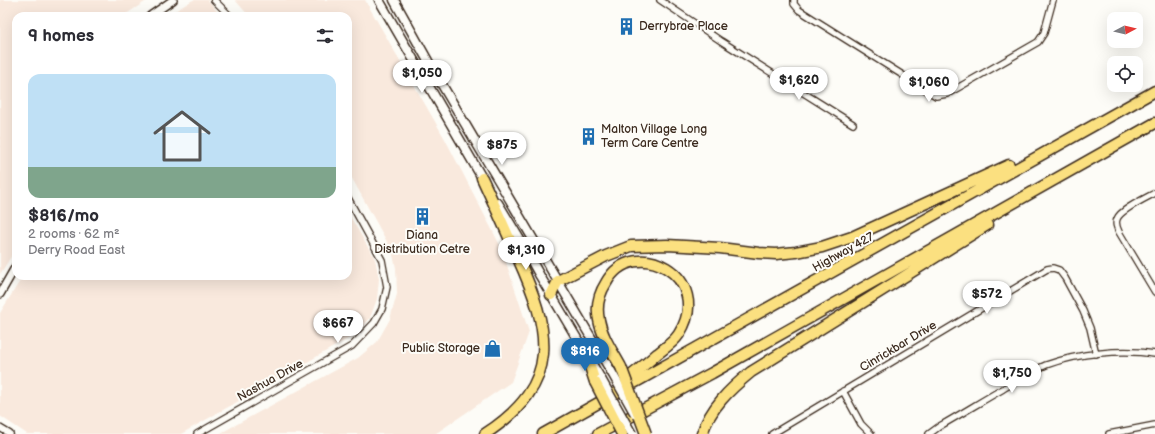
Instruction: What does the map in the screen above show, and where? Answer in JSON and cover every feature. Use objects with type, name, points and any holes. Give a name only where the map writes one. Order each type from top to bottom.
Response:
[{"type":"highway","name":"Highway 427","points":[[543,434],[1155,91]]},
{"type":"highway","points":[[598,434],[712,373],[1155,123]]},
{"type":"highway","points":[[551,295],[558,281],[606,256],[622,249],[640,245],[667,244],[720,248],[765,254],[796,252],[822,247],[852,237],[1071,137]]},
{"type":"highway","points":[[482,178],[529,283],[539,312],[544,339],[542,364],[535,383],[525,399],[511,416],[485,434]]},
{"type":"highway","points":[[702,434],[705,425],[724,395],[751,372],[1006,214],[1036,191]]},
{"type":"highway","points":[[595,405],[671,343],[679,335],[686,320],[689,307],[684,287],[679,278],[660,263],[647,261],[633,262],[614,272],[601,290],[598,306],[599,322],[602,331],[621,367],[646,434]]},
{"type":"highway","points":[[586,354],[622,434]]},
{"type":"highway","points":[[614,434],[650,410],[660,400]]},
{"type":"main road","points":[[379,0],[586,354]]},
{"type":"main road","points":[[394,0],[612,373],[646,434]]},
{"type":"main road","points":[[598,380],[632,434]]},
{"type":"street","points":[[156,12],[173,0]]},
{"type":"street","points":[[214,0],[226,12]]},
{"type":"street","points":[[660,0],[727,45],[853,124]]},
{"type":"street","points":[[794,0],[794,4],[799,10],[936,96],[947,94],[1038,42],[1044,33],[1053,0]]},
{"type":"street","points":[[1155,193],[1122,212],[1117,220],[1116,226],[1155,292]]},
{"type":"street","name":"Nashua Drive","points":[[197,434],[352,346],[374,323],[382,309],[387,287],[382,260],[352,205]]},
{"type":"street","name":"Cinrickbar Drive","points":[[772,434],[1047,269],[1053,268],[1059,270],[1065,278],[1083,311],[1090,328],[1096,354]]},
{"type":"street","points":[[0,294],[12,273]]},
{"type":"street","points":[[929,434],[1015,381],[1046,365],[1096,354],[1137,351],[1155,354]]},
{"type":"street","points":[[843,391],[861,424],[872,434]]},
{"type":"street","points":[[1109,434],[1155,425]]},
{"type":"street","points":[[0,428],[10,434]]},
{"type":"shaded area","points":[[0,0],[148,0],[129,12],[12,12],[12,255],[0,274]]},
{"type":"shaded area","points":[[193,0],[208,0],[218,12],[174,12]]},
{"type":"shaded area","points":[[235,0],[365,0],[445,139],[501,247],[529,332],[511,382],[435,434],[219,434],[358,358],[377,342],[390,319],[397,294],[396,268],[392,251],[352,178],[352,12],[246,12]]},
{"type":"shaded area","points":[[352,220],[375,259],[379,279],[377,299],[370,318],[358,333],[181,434],[27,434],[0,416],[0,313],[21,280],[352,280]]},
{"type":"place","name":"Derrybrae Place","points":[[626,26]]},
{"type":"place","name":"Malton Village Long Term Care Centre","points":[[588,136]]},
{"type":"place","name":"Diana Distribution Cetre","points":[[422,216]]},
{"type":"place","name":"Public Storage","points":[[493,348]]}]
